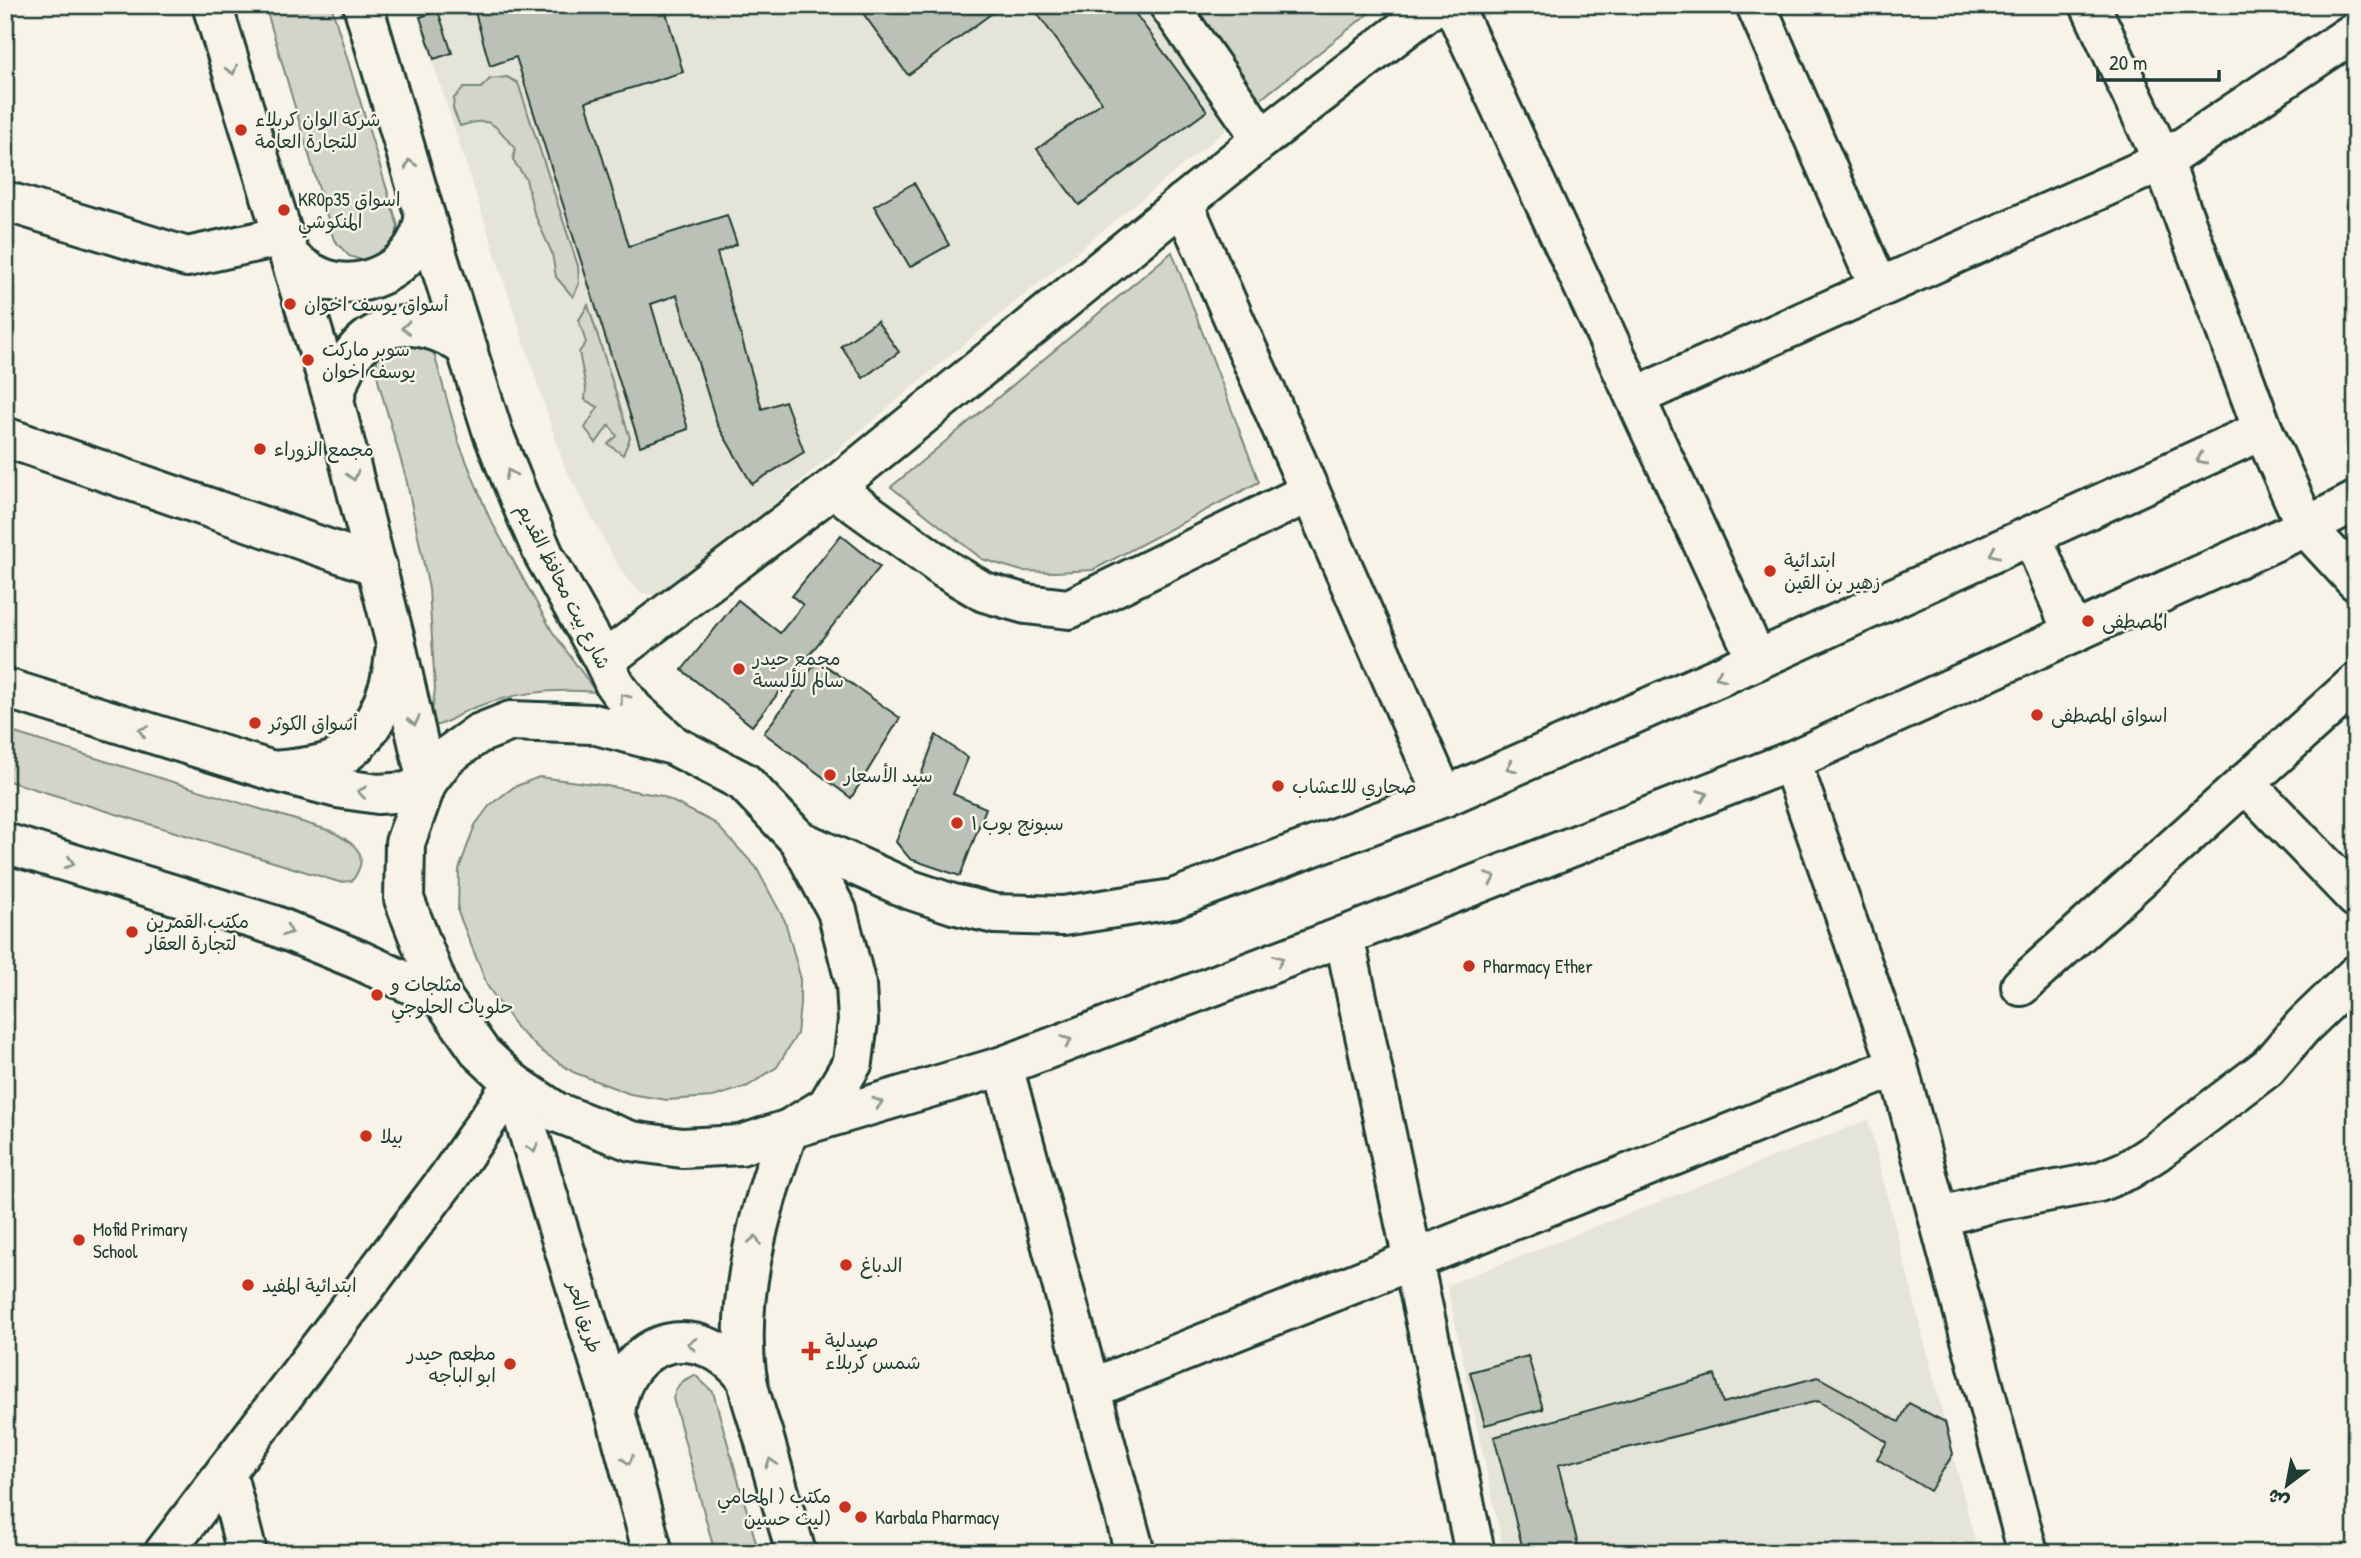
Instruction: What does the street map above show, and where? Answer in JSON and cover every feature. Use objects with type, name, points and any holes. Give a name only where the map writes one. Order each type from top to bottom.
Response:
[{"type":"street","points":[[212,5],[334,401],[396,640],[428,782]]},
{"type":"street","name":"شارع بيت محافظ القديم","points":[[363,5],[493,433],[525,511],[544,555],[615,685],[634,710],[673,745]]},
{"type":"street","points":[[1168,5],[1262,139]]},
{"type":"street","points":[[604,661],[833,488],[1262,139],[1435,5]]},
{"type":"street","points":[[1453,5],[1757,660]]},
{"type":"street","points":[[2090,5],[2163,161],[2263,430],[2306,527],[2356,581]]},
{"type":"street","points":[[1762,7],[1879,288]]},
{"type":"street","points":[[1635,397],[2163,161],[2356,31]]},
{"type":"street","points":[[5,201],[187,257],[287,247]]},
{"type":"street","points":[[1183,203],[1444,797]]},
{"type":"street","points":[[287,247],[308,272],[328,280],[350,283],[372,279],[391,270],[407,256],[419,237],[425,216]]},
{"type":"street","points":[[334,401],[338,379],[348,358],[364,342],[384,331],[406,326],[429,327],[450,336],[468,349]]},
{"type":"street","points":[[799,840],[908,889],[995,914],[1063,916],[1173,899],[1444,797],[1757,660],[2263,430]]},
{"type":"street","points":[[5,436],[377,566]]},
{"type":"street","points":[[833,488],[945,569],[984,592],[1026,604],[1069,609],[1310,492]]},
{"type":"street","points":[[796,1553],[747,1379],[746,1305],[758,1220],[789,1129],[827,1105],[853,1062],[858,1021],[856,985],[837,911],[799,840],[744,782],[673,745],[593,724],[511,721],[478,734],[446,757],[428,782],[405,843],[404,900],[443,999],[481,1053],[513,1083],[556,1112],[631,1141],[682,1148],[741,1145],[789,1129],[1003,1066],[1791,761],[2306,527],[2356,501]]},
{"type":"street","points":[[2032,536],[2073,633]]},
{"type":"street","points":[[273,771],[310,767],[332,760],[353,748],[367,732],[380,709],[395,658],[396,640]]},
{"type":"street","points":[[2021,986],[2356,683]]},
{"type":"street","points":[[5,688],[273,771],[337,788],[378,794],[407,792],[428,782]]},
{"type":"street","points":[[1791,761],[1898,1066],[2028,1553]]},
{"type":"street","points":[[2245,783],[2356,898]]},
{"type":"street","points":[[8,849],[274,925],[443,999]]},
{"type":"street","points":[[1344,936],[1475,1553]]},
{"type":"street","points":[[1939,1217],[2099,1182],[2128,1170],[2267,1068],[2356,975]]},
{"type":"street","points":[[1003,1066],[1135,1553]]},
{"type":"street","points":[[1090,1389],[1898,1066]]},
{"type":"street","points":[[164,1553],[448,1178],[513,1083]]},
{"type":"street","name":"طريق الحر","points":[[513,1083],[615,1412],[653,1553]]},
{"type":"street","points":[[615,1412],[618,1392],[626,1374],[640,1358],[657,1347],[678,1342],[699,1343],[718,1350],[734,1362],[747,1379]]},
{"type":"street","points":[[226,1471],[247,1553]]},
{"type":"shaded area","points":[[265,5],[331,5],[398,226],[391,244],[367,262],[349,256],[334,240]]},
{"type":"shaded area","points":[[414,5],[1148,5],[1232,125],[947,358],[684,579],[668,590],[653,595],[641,593],[617,564],[565,468]]},
{"type":"shaded area","points":[[1192,5],[1379,5],[1256,103]]},
{"type":"shaded area","points":[[507,77],[518,83],[578,266],[579,284],[573,297],[556,277],[552,253],[534,213],[526,179],[513,160],[515,148],[492,124],[480,122],[460,126],[453,109],[454,98],[464,88],[481,88],[490,79]]},
{"type":"shaded area","points":[[1172,252],[1259,482],[1093,570],[1055,572],[1022,571],[982,559],[891,487]]},
{"type":"shaded area","points":[[588,305],[630,438],[623,455],[608,444],[617,436],[609,425],[596,443],[585,428],[598,407],[585,400],[586,388],[579,352],[586,343],[579,320]]},
{"type":"shaded area","points":[[396,338],[433,350],[459,443],[489,517],[552,631],[596,692],[547,691],[500,699],[434,726],[431,720],[435,689],[429,589],[406,478],[376,367],[378,354]]},
{"type":"shaded area","points":[[5,730],[331,831],[358,851],[361,864],[358,872],[352,881],[339,882],[5,780]]},
{"type":"shaded area","points":[[539,777],[662,796],[715,823],[756,867],[785,921],[800,976],[797,1034],[777,1067],[748,1086],[713,1097],[667,1100],[630,1094],[573,1072],[540,1050],[517,1028],[488,987],[458,912],[459,869],[475,825],[490,805],[514,787]]},
{"type":"shaded area","points":[[1868,1120],[1978,1553],[1504,1553],[1447,1285]]},
{"type":"shaded area","points":[[695,1375],[713,1392],[759,1553],[715,1553],[673,1398],[681,1383]]},
{"type":"building","points":[[500,5],[664,5],[683,72],[586,102],[629,246],[727,215],[737,244],[717,253],[762,409],[785,401],[804,452],[752,484],[717,424],[677,295],[651,304],[688,429],[640,446],[516,57],[490,66],[475,12]]},
{"type":"building","points":[[857,5],[1003,5],[908,75]]},
{"type":"building","points":[[1031,5],[1129,5],[1207,111],[1079,205],[1037,149],[1102,102]]},
{"type":"building","points":[[438,11],[452,53],[434,59],[420,17]]},
{"type":"building","points":[[914,183],[949,245],[910,267],[874,206]]},
{"type":"building","points":[[877,321],[899,352],[863,378],[841,346]]},
{"type":"building","points":[[841,535],[880,567],[752,726],[682,670],[738,600],[780,633],[803,605],[792,596]]},
{"type":"building","points":[[818,660],[900,718],[851,798],[764,733]]},
{"type":"building","points":[[936,735],[968,758],[953,794],[986,808],[960,876],[910,859],[896,842]]},
{"type":"building","points":[[1528,1356],[1543,1409],[1485,1425],[1470,1372]]},
{"type":"building","points":[[1715,1375],[1723,1403],[1818,1377],[1899,1422],[1909,1403],[1945,1422],[1953,1454],[1930,1491],[1877,1459],[1887,1442],[1818,1401],[1558,1465],[1580,1553],[1524,1553],[1494,1437]]},
{"type":"place","name":"شركة الوان كربلاء للتجارة العامة","points":[[241,130]]},
{"type":"place","name":"KR0p35 اسواق المنكوشي","points":[[284,210]]},
{"type":"place","name":"أسواق يوسف اخوان","points":[[290,304]]},
{"type":"place","name":"سوبر ماركت يوسف اخوان","points":[[308,360]]},
{"type":"place","name":"مجمع الزوراء","points":[[260,449]]},
{"type":"place","name":"ابتدائية زهير بن القين","points":[[1770,571]]},
{"type":"place","name":"المصطفى","points":[[2088,621]]},
{"type":"place","name":"مجمع حيدر سالم للألبسة","points":[[739,669]]},
{"type":"place","name":"اسواق المصطفى","points":[[2037,715]]},
{"type":"place","name":"أسواق الكوثر","points":[[255,723]]},
{"type":"place","name":"سيد الأسعار","points":[[830,775]]},
{"type":"place","name":"صحاري للاعشاب","points":[[1278,786]]},
{"type":"place","name":"سبونج بوب ١","points":[[957,823]]},
{"type":"place","name":"مكتب القمرين لتجارة العقار","points":[[132,932]]},
{"type":"place","name":"Pharmacy Ether","points":[[1469,966]]},
{"type":"place","name":"مثلجات و حلويات الحلوجي","points":[[377,995]]},
{"type":"place","name":"بيلا","points":[[366,1136]]},
{"type":"place","name":"Mofid Primary School","points":[[79,1240]]},
{"type":"place","name":"الدباغ","points":[[846,1265]]},
{"type":"place","name":"ابتدائية المفيد","points":[[248,1285]]},
{"type":"place","name":"صيدلية شمس كربلاء","points":[[811,1351]]},
{"type":"place","name":"مطعم حيدر ابو الباجه","points":[[510,1364]]},
{"type":"place","name":"مكتب ( المحامي ليث حسين)","points":[[845,1507]]},
{"type":"place","name":"Karbala Pharmacy","points":[[861,1517]]}]
